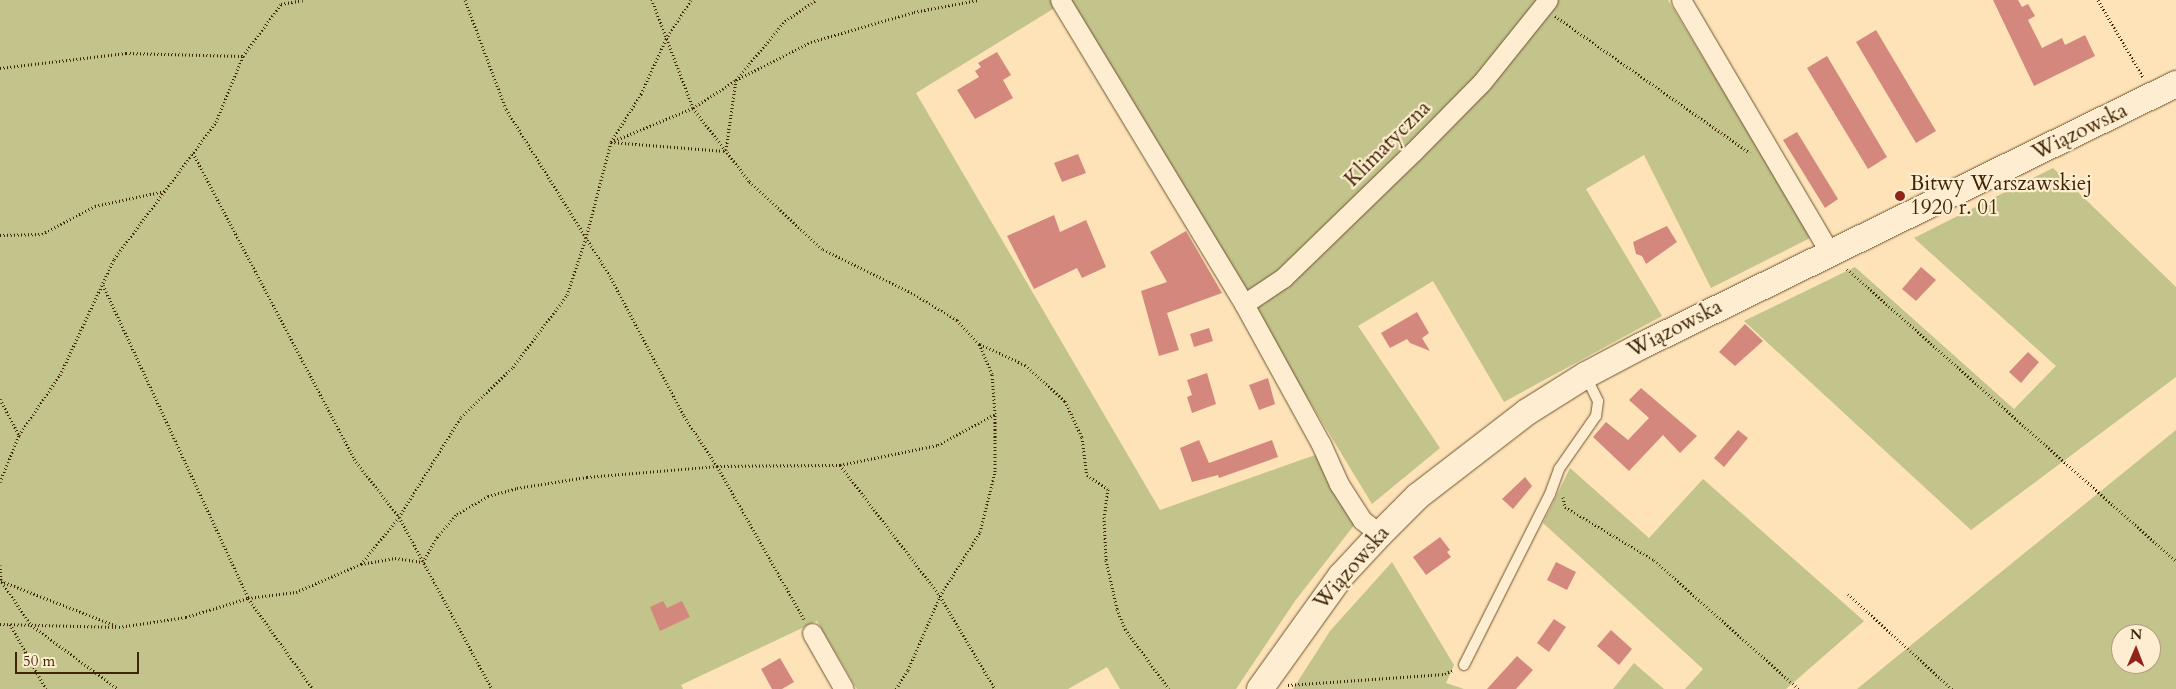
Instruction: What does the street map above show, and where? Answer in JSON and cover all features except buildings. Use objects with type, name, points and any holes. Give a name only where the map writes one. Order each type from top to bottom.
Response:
[{"type":"main road","name":"Wiązowska","points":[[1263,685],[1341,576],[1418,496],[1463,458],[1586,375],[1830,252],[2176,84]]},
{"type":"street","points":[[1060,0],[1244,304],[1321,444],[1339,484],[1362,520],[1380,534]]},
{"type":"street","points":[[1681,0],[1830,252]]},
{"type":"street","name":"Klimatyczna","points":[[1244,304],[1289,273],[1413,152],[1482,82],[1545,4]]},
{"type":"street","points":[[812,633],[844,689]]},
{"type":"lane","points":[[1464,665],[1550,494],[1558,469],[1599,409],[1598,401],[1586,375]]},
{"type":"path","points":[[0,482],[19,435],[60,375],[114,259],[216,122],[243,56],[281,4],[304,0]]},
{"type":"path","points":[[465,0],[506,109],[586,238],[684,416],[717,466],[812,633]]},
{"type":"path","points":[[652,0],[693,108],[749,181],[822,250],[912,293],[957,320],[979,344],[992,374],[995,414],[995,472],[980,532],[940,596],[908,670],[896,689]]},
{"type":"path","points":[[361,564],[399,517],[461,417],[512,367],[567,295],[586,238],[610,142],[641,94],[666,39],[691,0]]},
{"type":"path","points":[[726,151],[736,80],[785,21],[816,0]]},
{"type":"path","points":[[610,142],[693,108],[736,80],[811,42],[914,12],[978,0]]},
{"type":"path","points":[[2098,0],[2144,80]]},
{"type":"path","points":[[1545,4],[1756,157]]},
{"type":"path","points":[[0,68],[126,53],[243,56]]},
{"type":"path","points":[[610,142],[726,151]]},
{"type":"path","points":[[193,153],[354,459],[399,517],[492,689]]},
{"type":"path","points":[[0,234],[42,234],[94,206],[165,191]]},
{"type":"path","points":[[1830,252],[2176,562]]},
{"type":"path","points":[[102,284],[248,598],[313,689]]},
{"type":"path","points":[[979,344],[1025,365],[1065,401],[1082,438],[1087,475],[1108,489],[1104,517],[1106,560],[1117,610],[1125,629],[1170,689]]},
{"type":"path","points":[[0,399],[19,435]]},
{"type":"path","points":[[423,562],[437,537],[457,514],[488,496],[517,488],[587,477],[717,466],[840,465],[938,445],[995,414]]},
{"type":"path","points":[[840,465],[940,596],[995,689]]},
{"type":"path","points":[[1558,469],[1565,507],[1654,560],[1799,689]]},
{"type":"path","points":[[0,624],[119,627],[186,617],[248,598],[296,592],[361,564],[396,558],[423,562]]},
{"type":"path","points":[[0,565],[0,580],[31,625],[118,689]]},
{"type":"path","points":[[0,580],[119,627]]},
{"type":"path","points":[[1848,594],[1952,689]]},
{"type":"path","points":[[10,624],[46,689]]},
{"type":"path","points":[[1263,685],[1288,685],[1445,674],[1464,665]]},
{"type":"green space","points":[[0,0],[1668,0],[1812,237],[1711,288],[1644,155],[1586,189],[1662,316],[1504,402],[1433,281],[1358,326],[1440,448],[1372,504],[1066,1],[916,93],[1160,510],[1315,455],[1355,524],[1295,601],[1236,689],[1120,689],[1107,667],[1068,689],[857,689],[817,621],[681,685],[683,689],[0,689]]},
{"type":"green space","points":[[2053,168],[2176,287],[2176,377],[1971,530],[1744,321],[1855,267],[2014,409],[2056,366],[1914,238]]},
{"type":"green space","points":[[2176,430],[2176,689],[1857,689]]},
{"type":"green space","points":[[1570,468],[1649,538],[1703,479],[1864,621],[1786,689],[1685,689],[1703,669],[1543,523]]},
{"type":"green space","points":[[1392,562],[1454,665],[1446,683],[1464,689],[1293,689],[1330,631]]},
{"type":"green space","points":[[1634,663],[1664,689],[1613,689]]},
{"type":"place","name":"Bitwy Warszawskiej 1920 r. 01","points":[[1900,196]]}]
